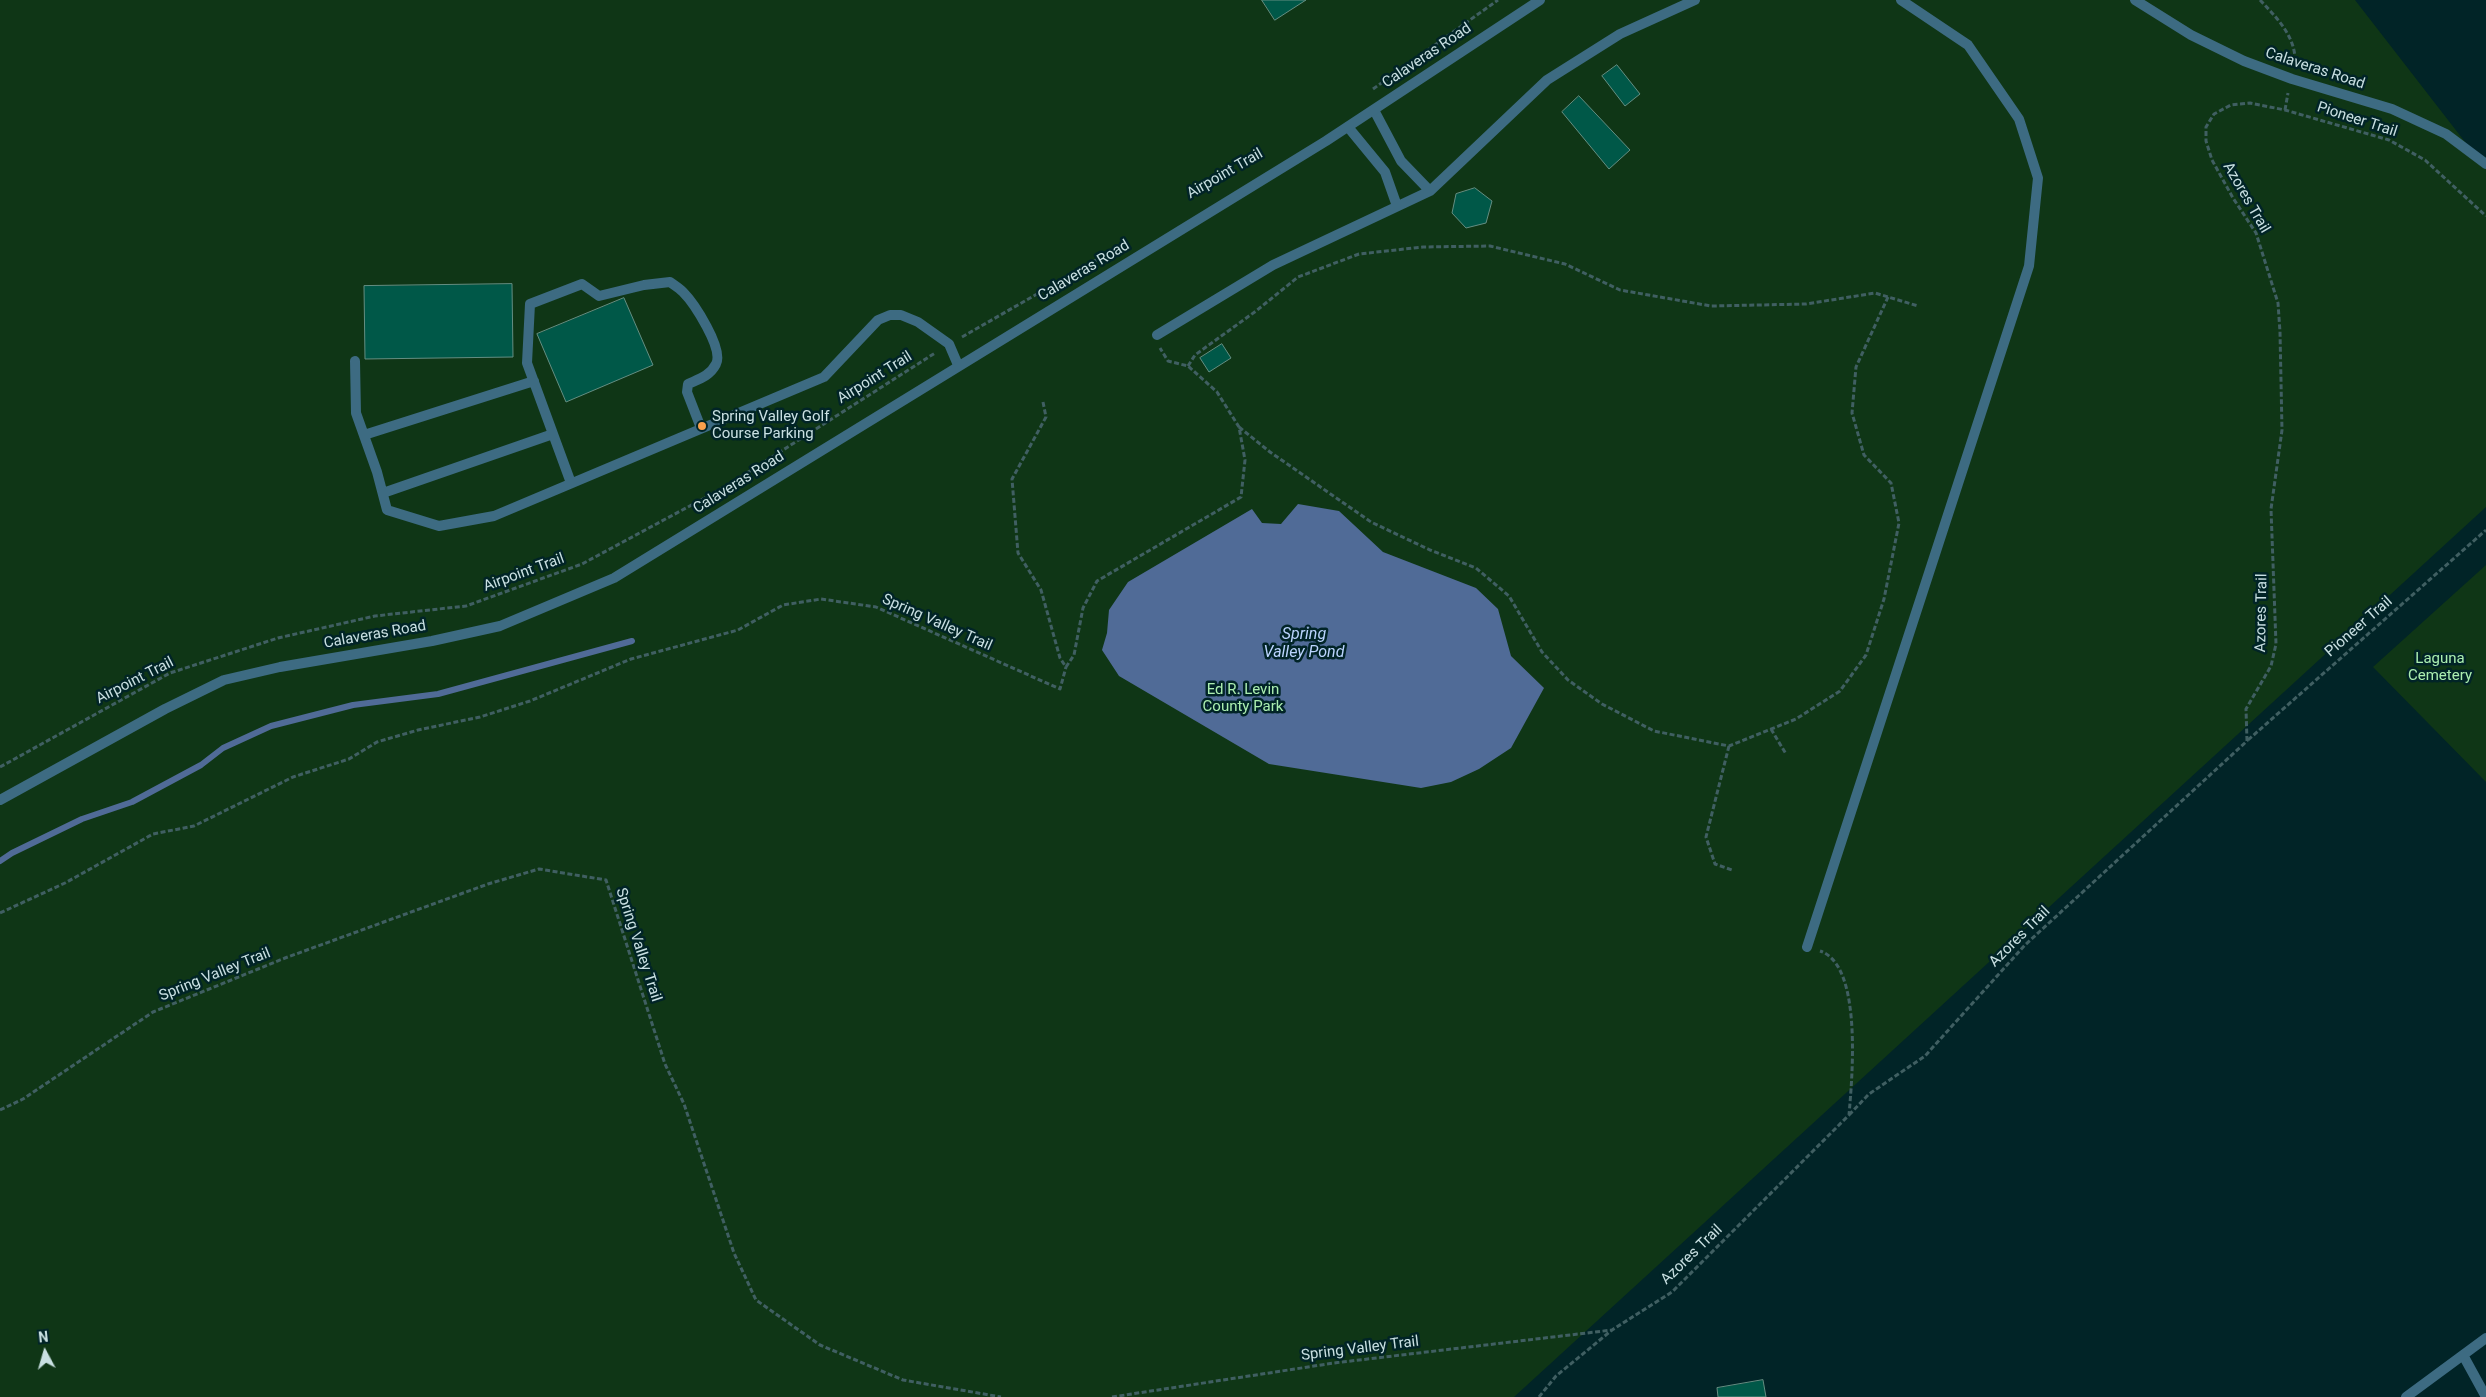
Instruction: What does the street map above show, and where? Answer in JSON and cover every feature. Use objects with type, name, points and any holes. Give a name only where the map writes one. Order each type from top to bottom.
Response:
[{"type":"street","name":"Calaveras Road","points":[[0,800],[165,709],[224,680],[280,666],[432,640],[500,626],[614,578],[1348,127],[1540,0]]},
{"type":"street","points":[[1157,340],[1273,265],[1430,191],[1547,80],[1620,34],[1695,0]]},
{"type":"street","points":[[1807,947],[2029,266],[2038,178],[2019,119],[1968,45],[1901,0]]},
{"type":"street","name":"Calaveras Road","points":[[2136,0],[2191,35],[2244,62],[2292,79],[2392,109],[2446,134],[2486,164]]},
{"type":"street","points":[[1374,110],[1401,160],[1430,191]]},
{"type":"street","points":[[1348,127],[1385,172],[1397,206]]},
{"type":"street","points":[[571,483],[527,363],[530,304],[582,284],[599,296],[644,285],[670,282],[683,292],[688,299],[711,334],[718,353],[717,363],[707,376],[688,384],[687,392],[702,428]]},
{"type":"street","points":[[355,361],[356,413],[383,492],[387,510],[440,526],[494,516],[824,378],[878,320],[890,315],[901,315],[918,322],[949,344],[958,365]]},
{"type":"street","points":[[364,435],[534,381]]},
{"type":"street","points":[[383,492],[553,434]]},
{"type":"street","points":[[2406,1397],[2486,1338]]},
{"type":"street","points":[[2463,1354],[2486,1397]]},
{"type":"path","points":[[1371,91],[1498,0]]},
{"type":"path","points":[[2260,0],[2280,21],[2294,45],[2294,68]]},
{"type":"path","points":[[2286,110],[2289,88]]},
{"type":"path","name":"Azores Trail","points":[[1539,1397],[1556,1376],[1612,1330],[1672,1292],[1869,1094],[1925,1056],[2025,945],[2248,741],[2246,709],[2271,666],[2276,644],[2271,509],[2282,430],[2278,303],[2256,232],[2233,198],[2212,160],[2206,142],[2206,127],[2214,114],[2231,105],[2250,103],[2286,110]]},
{"type":"path","name":"Pioneer Trail","points":[[2286,110],[2389,140],[2425,160],[2486,216]]},
{"type":"path","name":"Airpoint Trail","points":[[0,767],[170,673],[278,638],[356,620],[466,606],[582,564],[725,487],[949,344],[1128,242]]},
{"type":"path","points":[[1188,366],[1195,354],[1256,311],[1298,277],[1360,254],[1423,247],[1490,246],[1565,264],[1620,290],[1711,306],[1806,304],[1875,294],[1918,306]]},
{"type":"path","points":[[1239,427],[1270,452],[1371,522],[1430,550],[1476,568],[1509,596],[1542,652],[1568,680],[1602,704],[1654,731],[1729,746],[1796,719],[1840,691],[1866,655],[1884,598],[1900,522],[1891,483],[1864,455],[1852,413],[1856,367],[1888,297]]},
{"type":"path","points":[[1043,402],[1046,417],[1012,479],[1018,553],[1041,590],[1060,658],[1066,667],[1074,655],[1083,608],[1097,581],[1241,497],[1246,460],[1239,427],[1218,392],[1188,366],[1168,361],[1157,340]]},
{"type":"path","name":"Pioneer Trail","points":[[2248,741],[2486,530]]},
{"type":"path","name":"Spring Valley Trail","points":[[0,913],[65,883],[153,834],[194,826],[293,776],[349,759],[377,742],[418,730],[480,717],[530,701],[631,659],[738,630],[783,605],[821,599],[876,607],[1060,689],[1066,667]]},
{"type":"path","points":[[1771,729],[1786,754]]},
{"type":"path","points":[[1729,746],[1706,837],[1715,864],[1732,870]]},
{"type":"path","name":"Spring Valley Trail","points":[[0,1110],[23,1099],[154,1012],[285,958],[488,884],[539,869],[606,880],[664,1064],[684,1104],[734,1253],[756,1300],[820,1345],[903,1380],[1001,1397]]},
{"type":"path","points":[[1807,947],[1829,954],[1838,965],[1846,984],[1854,1048],[1849,1115]]},
{"type":"path","name":"Spring Valley Trail","points":[[1112,1397],[1334,1363],[1612,1330]]},
{"type":"green space","name":"Ed R. Levin County Park","points":[[0,0],[2355,0],[2486,169],[2486,507],[1514,1397],[0,1397]]},
{"type":"green space","name":"Laguna Cemetery","points":[[2486,565],[2486,782],[2373,667]]},
{"type":"water","name":"Spring Valley Pond","points":[[1298,504],[1339,511],[1383,552],[1476,588],[1498,609],[1511,656],[1544,688],[1511,748],[1479,769],[1451,782],[1421,788],[1269,764],[1119,676],[1102,650],[1107,633],[1109,610],[1128,582],[1252,509],[1262,523],[1281,524]]},
{"type":"building","points":[[1262,0],[1306,0],[1275,20]]},
{"type":"building","points":[[1617,65],[1640,94],[1625,106],[1602,76]]},
{"type":"building","points":[[1579,96],[1630,150],[1609,169],[1562,112]]},
{"type":"building","points":[[1475,188],[1492,201],[1486,223],[1466,228],[1452,213],[1456,194]]},
{"type":"building","points":[[512,284],[513,357],[365,359],[364,286]]},
{"type":"building","points":[[624,298],[653,365],[566,402],[537,334]]},
{"type":"building","points":[[1222,344],[1231,358],[1209,372],[1200,358]]},
{"type":"building","points":[[1763,1380],[1766,1397],[1718,1397],[1717,1388]]},
{"type":"waterway","points":[[0,861],[12,853],[82,819],[132,802],[201,765],[223,748],[271,726],[353,705],[438,694],[632,641]]},
{"type":"place","name":"Spring Valley Golf Course Parking","points":[[702,426]]}]
